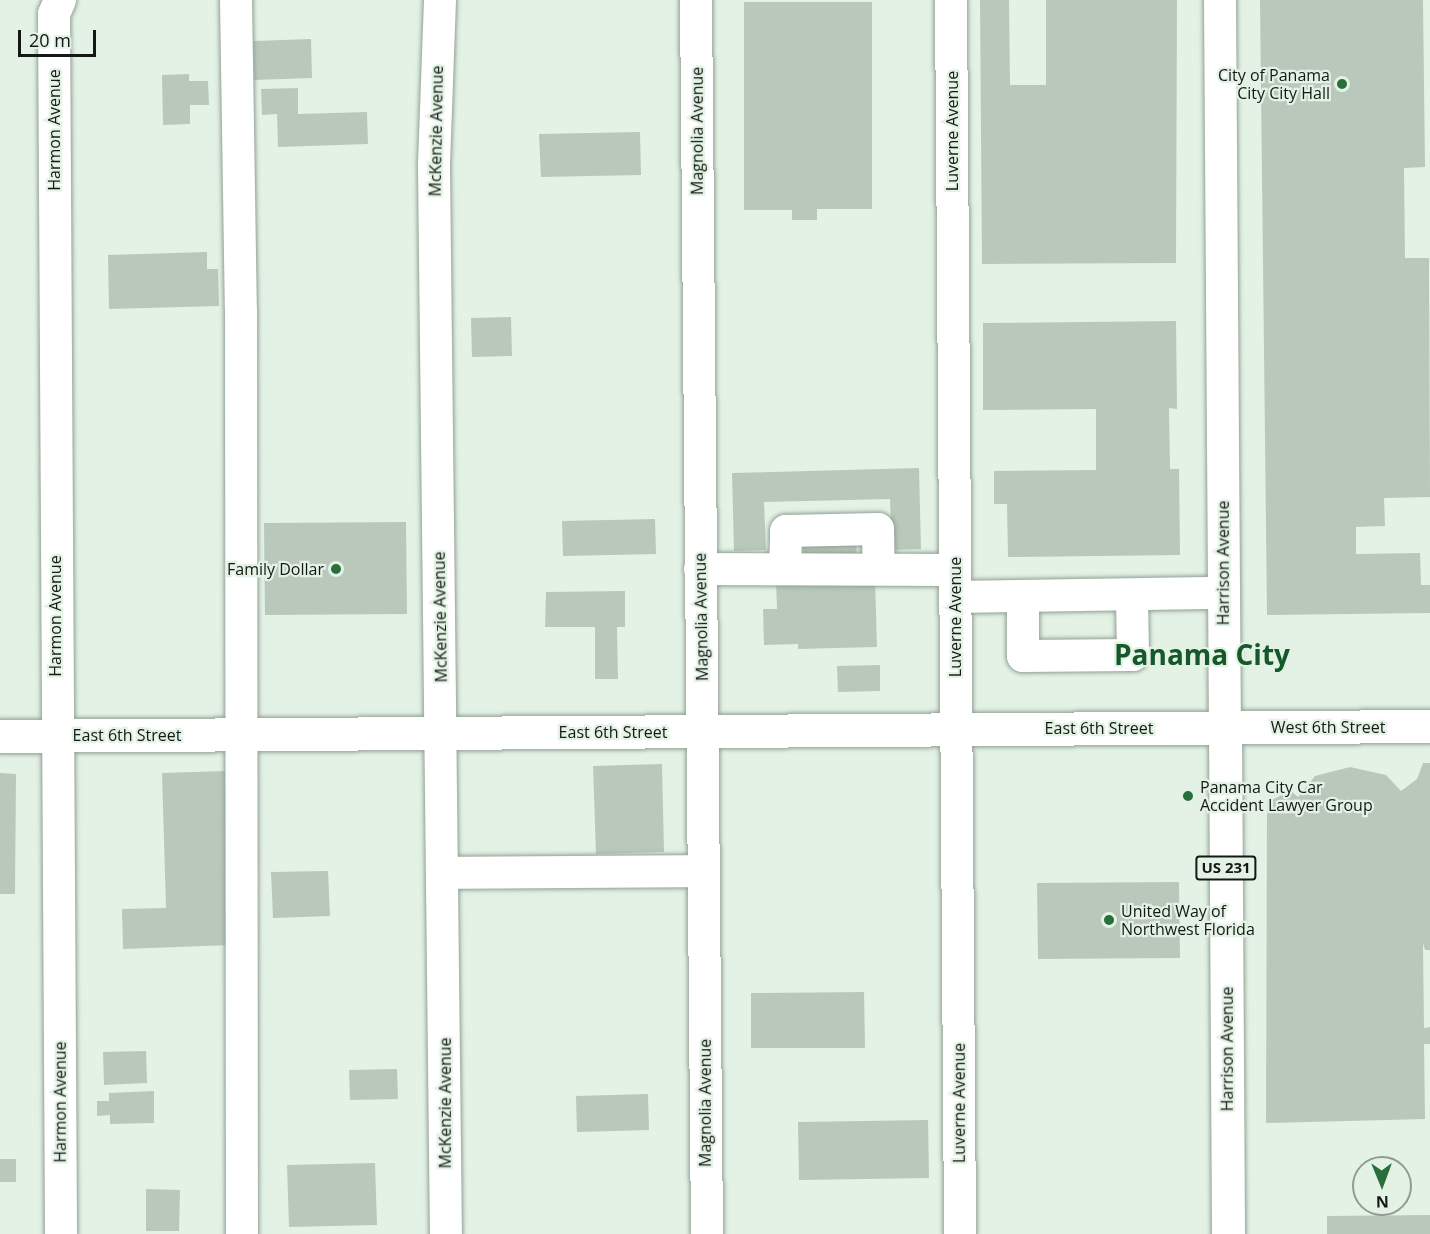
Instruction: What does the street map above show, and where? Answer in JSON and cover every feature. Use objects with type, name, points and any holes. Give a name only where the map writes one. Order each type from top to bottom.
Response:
[{"type":"main road","name":"West 6th Street","points":[[1225,727],[1430,726]]},
{"type":"main road","name":"East 6th Street","points":[[0,736],[1225,727]]},
{"type":"main road","name":"Harrison Avenue","points":[[1225,727],[1228,1234]]},
{"type":"street","name":"Harmon Avenue","points":[[60,0],[54,14],[56,736],[61,1234]]},
{"type":"street","points":[[236,0],[242,735],[242,1234]]},
{"type":"street","name":"McKenzie Avenue","points":[[440,0],[434,167],[446,1234]]},
{"type":"street","name":"Magnolia Avenue","points":[[696,0],[707,1234]]},
{"type":"street","name":"Luverne Avenue","points":[[951,0],[960,1234]]},
{"type":"street","name":"Harrison Avenue","points":[[1220,0],[1225,727]]},
{"type":"street","points":[[700,569],[879,568],[1023,596],[1223,593]]},
{"type":"street","points":[[1023,596],[1023,656],[1078,656],[1133,655],[1132,595]]},
{"type":"street","points":[[443,873],[703,872]]},
{"type":"building","points":[[980,0],[1009,0],[1010,85],[1046,85],[1046,0],[1177,0],[1176,263],[982,264]]},
{"type":"building","points":[[1260,0],[1423,0],[1425,167],[1404,168],[1405,258],[1429,258],[1430,497],[1384,498],[1385,526],[1356,527],[1356,554],[1420,553],[1421,585],[1430,585],[1430,613],[1267,615]]},
{"type":"building","points":[[744,2],[872,2],[872,209],[817,209],[817,220],[792,220],[792,210],[744,210]]},
{"type":"building","points":[[311,39],[312,78],[254,80],[253,41]]},
{"type":"building","points":[[189,74],[189,81],[208,81],[209,105],[190,105],[190,124],[163,125],[162,75]]},
{"type":"building","points":[[298,88],[298,114],[367,112],[368,144],[278,147],[277,114],[262,115],[261,89]]},
{"type":"building","points":[[640,132],[641,175],[541,177],[539,134]]},
{"type":"building","points":[[207,252],[207,269],[218,269],[219,306],[109,309],[108,255]]},
{"type":"building","points":[[511,317],[512,356],[472,357],[471,318]]},
{"type":"building","points":[[1176,321],[1177,409],[1169,408],[1170,469],[1179,469],[1180,555],[1008,557],[1007,504],[994,504],[994,471],[1096,470],[1096,409],[983,410],[983,323]]},
{"type":"building","points":[[919,468],[921,549],[892,550],[890,499],[764,502],[766,550],[734,551],[732,473]]},
{"type":"building","points":[[655,519],[656,554],[563,556],[562,521]]},
{"type":"building","name":"Family Dollar","points":[[406,522],[407,614],[265,615],[264,523]]},
{"type":"building","points":[[856,539],[857,564],[804,565],[804,540]]},
{"type":"building","points":[[875,579],[877,647],[798,649],[798,644],[764,645],[763,609],[777,609],[776,581]]},
{"type":"building","points":[[625,591],[625,627],[617,627],[618,679],[595,679],[595,627],[545,627],[546,592]]},
{"type":"building","points":[[880,665],[880,691],[838,692],[837,666]]},
{"type":"building","points":[[1423,763],[1430,763],[1430,950],[1425,950],[1423,943],[1424,1028],[1430,1027],[1430,1044],[1424,1044],[1425,1119],[1266,1123],[1267,802],[1291,791],[1298,797],[1315,776],[1350,767],[1386,775],[1401,791],[1417,779]]},
{"type":"building","points":[[662,764],[664,852],[596,854],[593,766]]},
{"type":"building","points":[[225,771],[231,945],[123,949],[122,909],[166,908],[162,773]]},
{"type":"building","points":[[0,773],[16,774],[15,894],[0,894]]},
{"type":"building","points":[[328,871],[330,916],[273,918],[271,872]]},
{"type":"building","name":"United Way of Northwest Florida","points":[[1179,882],[1180,958],[1038,959],[1037,883]]},
{"type":"building","points":[[864,992],[865,1048],[751,1048],[751,993]]},
{"type":"building","points":[[146,1051],[147,1083],[104,1085],[103,1052]]},
{"type":"building","points":[[397,1069],[398,1099],[350,1100],[349,1070]]},
{"type":"building","points":[[154,1091],[154,1123],[110,1124],[110,1115],[97,1116],[97,1101],[109,1101],[109,1093]]},
{"type":"building","points":[[648,1094],[649,1130],[577,1132],[576,1096]]},
{"type":"building","points":[[928,1120],[929,1178],[799,1180],[798,1122]]},
{"type":"building","points":[[0,1159],[16,1159],[16,1182],[0,1182]]},
{"type":"building","points":[[375,1163],[377,1225],[289,1227],[287,1165]]},
{"type":"building","points":[[146,1189],[180,1190],[179,1231],[146,1231]]},
{"type":"building","points":[[1430,1215],[1430,1234],[1327,1234],[1327,1216]]},
{"type":"place","name":"City of Panama City City Hall","points":[[1342,84]]},
{"type":"place","name":"Family Dollar","points":[[336,569]]},
{"type":"place","name":"Panama City Car Accident Lawyer Group","points":[[1188,796]]},
{"type":"place","name":"United Way of Northwest Florida","points":[[1109,920]]},
{"type":"district","name":"Panama City","points":[[1202,654]]}]
